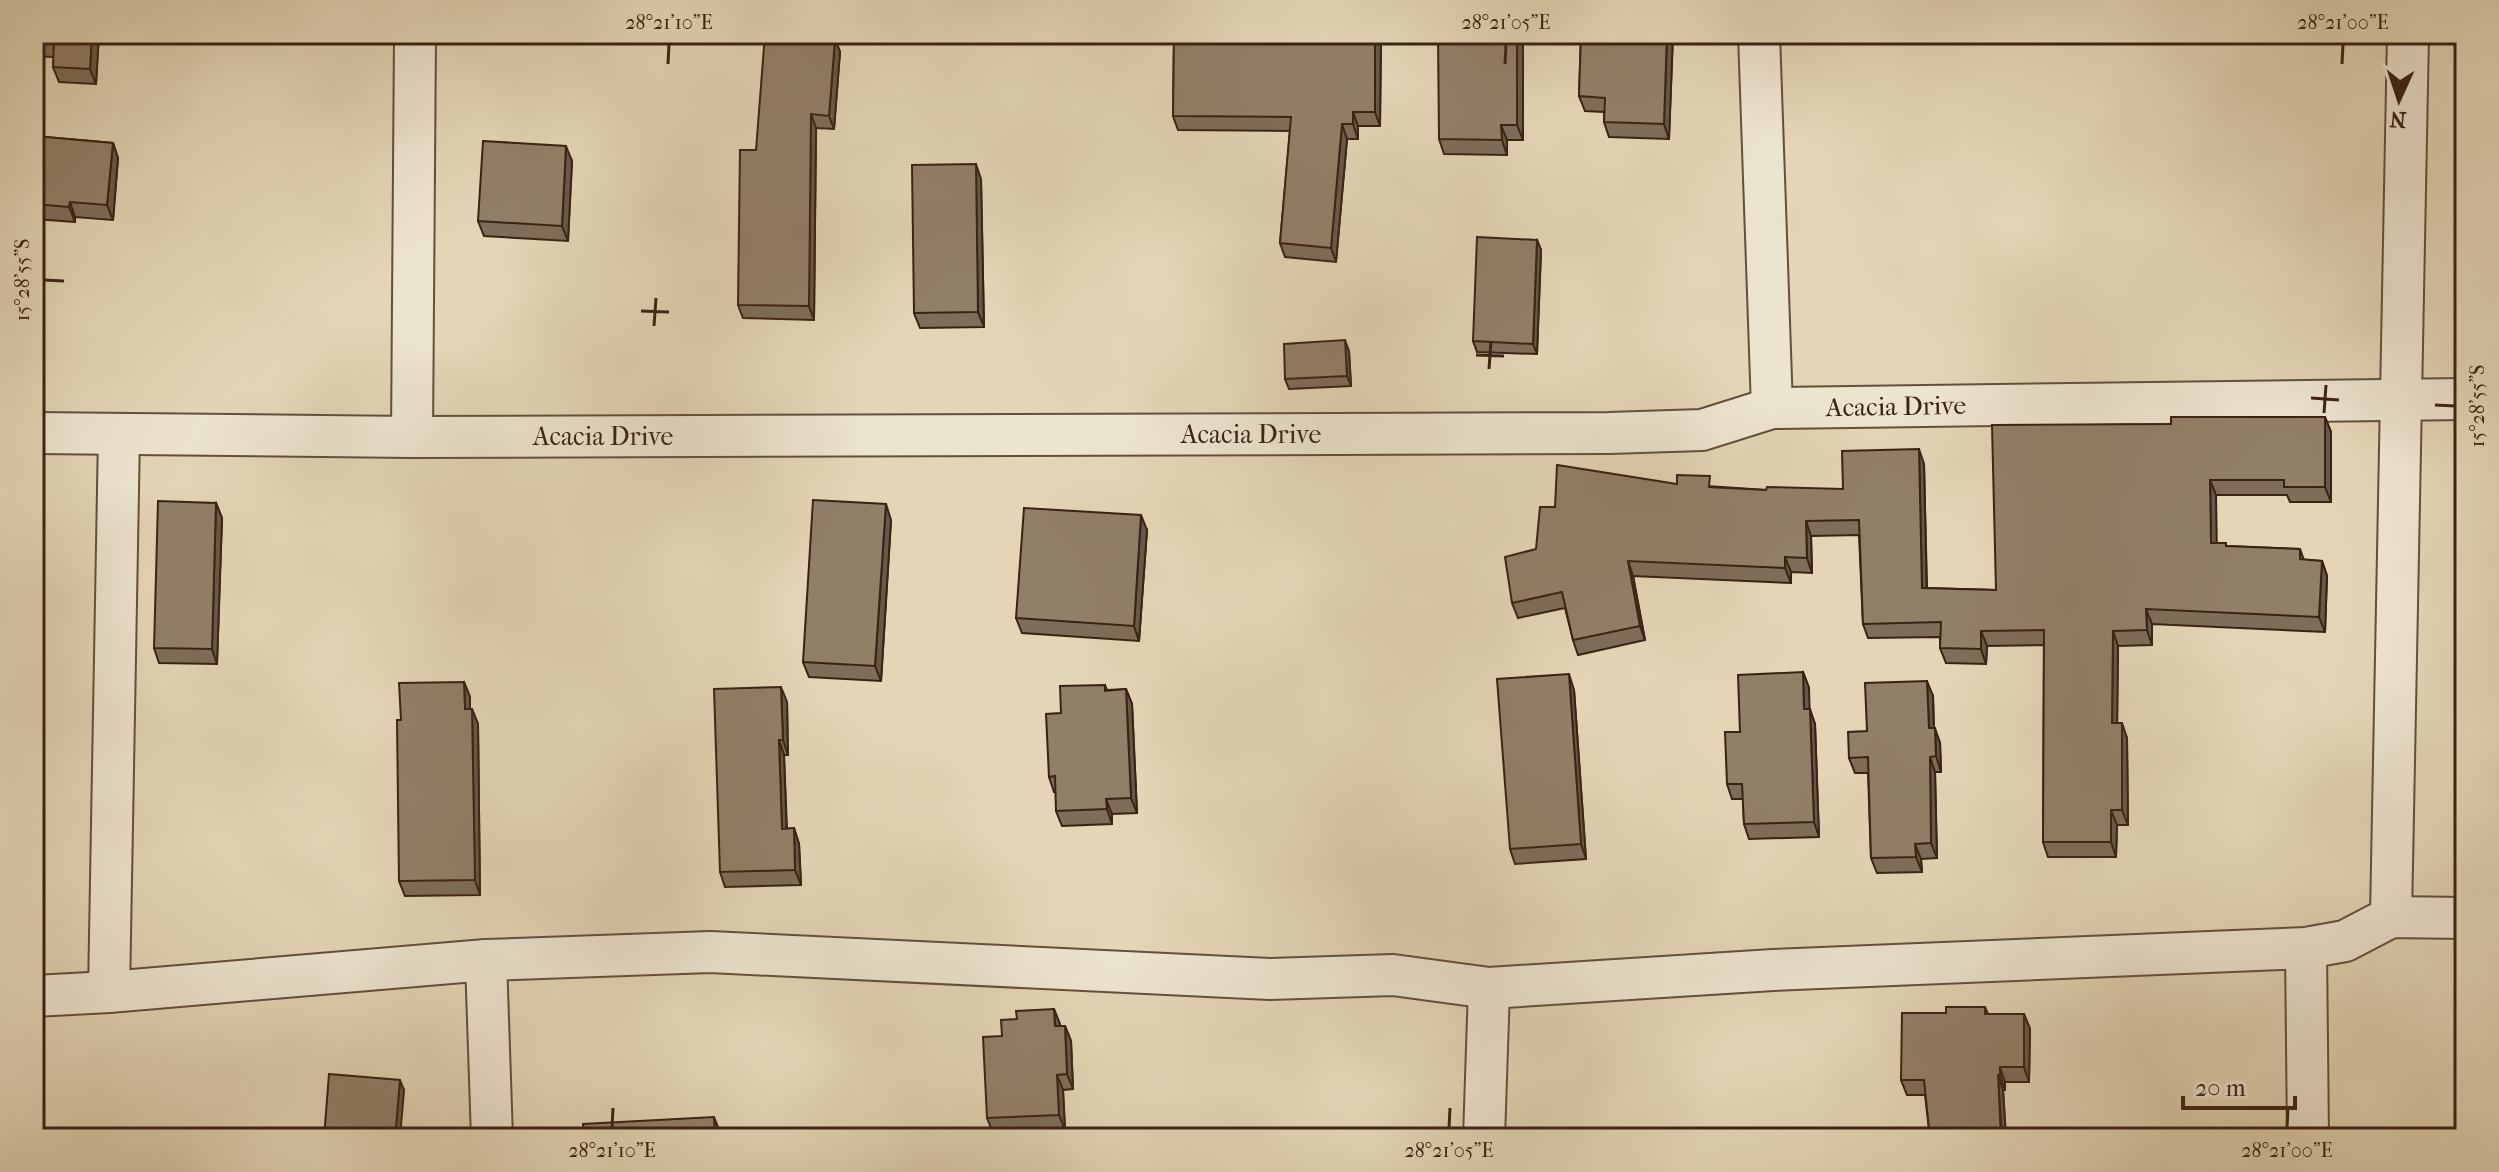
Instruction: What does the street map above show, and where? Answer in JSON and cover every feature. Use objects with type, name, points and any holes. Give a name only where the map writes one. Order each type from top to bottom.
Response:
[{"type":"street","points":[[412,437],[415,34]]},
{"type":"street","points":[[1759,34],[1772,408]]},
{"type":"street","points":[[2391,917],[2408,34]]},
{"type":"street","name":"Acacia Drive","points":[[34,433],[412,437],[1609,433],[1702,430],[1772,408],[2465,399]]},
{"type":"street","points":[[109,992],[119,434]]},
{"type":"street","points":[[34,996],[486,960],[710,952],[1270,979],[1393,975],[1489,988],[1773,970],[2306,948],[2345,941],[2391,917],[2465,918]]},
{"type":"street","points":[[2306,948],[2308,1138]]},
{"type":"street","points":[[486,960],[492,1138]]},
{"type":"street","points":[[1484,1138],[1489,988]]},
{"type":"building","points":[[34,34],[92,34],[90,69],[53,67],[54,43],[34,41]]},
{"type":"building","points":[[765,34],[835,39],[829,116],[811,114],[809,306],[738,305],[740,150],[756,150]]},
{"type":"building","points":[[1174,34],[1375,34],[1375,112],[1353,112],[1353,124],[1342,124],[1331,248],[1280,243],[1291,117],[1173,116]]},
{"type":"building","points":[[1438,34],[1517,34],[1517,125],[1501,125],[1502,140],[1439,139]]},
{"type":"building","points":[[1581,34],[1667,34],[1664,124],[1604,122],[1605,98],[1579,96]]},
{"type":"building","points":[[34,136],[113,143],[107,205],[70,202],[69,207],[34,204]]},
{"type":"building","points":[[483,141],[566,146],[562,226],[478,221]]},
{"type":"building","points":[[976,164],[978,312],[914,313],[912,165]]},
{"type":"building","points":[[1477,237],[1537,240],[1533,344],[1473,341]]},
{"type":"building","points":[[1345,340],[1347,376],[1285,379],[1284,344]]},
{"type":"building","points":[[2171,417],[2325,417],[2325,487],[2284,487],[2284,480],[2210,480],[2211,543],[2300,549],[2300,559],[2322,561],[2319,617],[2146,609],[2147,630],[2113,631],[2112,723],[2122,723],[2122,810],[2111,810],[2111,842],[2043,842],[2044,630],[1981,631],[1981,649],[1940,648],[1941,622],[1863,624],[1859,520],[1806,521],[1807,558],[1785,557],[1785,568],[1628,561],[1640,626],[1573,640],[1562,592],[1512,603],[1505,557],[1536,549],[1540,507],[1555,507],[1557,465],[1677,484],[1677,475],[1710,476],[1709,487],[1843,489],[1842,451],[1919,449],[1922,588],[1996,590],[1992,425],[2171,424]]},
{"type":"building","points":[[813,500],[886,504],[875,666],[803,662]]},
{"type":"building","points":[[158,501],[216,503],[212,649],[154,648]]},
{"type":"building","points":[[1024,508],[1141,515],[1134,626],[1016,618]]},
{"type":"building","points":[[2465,654],[2465,851],[2459,850]]},
{"type":"building","points":[[1803,672],[1804,709],[1810,709],[1814,822],[1744,824],[1742,784],[1727,784],[1725,732],[1740,732],[1738,675]]},
{"type":"building","points":[[1569,674],[1581,844],[1510,849],[1497,679]]},
{"type":"building","points":[[1927,681],[1929,728],[1935,728],[1936,756],[1930,757],[1931,843],[1915,844],[1916,857],[1871,858],[1868,757],[1849,758],[1848,732],[1867,731],[1865,683]]},
{"type":"building","points":[[464,682],[465,709],[472,709],[475,880],[399,881],[399,683]]},
{"type":"building","points":[[1105,685],[1105,691],[1126,689],[1131,798],[1106,799],[1107,809],[1056,811],[1055,776],[1049,777],[1046,714],[1061,713],[1060,686]]},
{"type":"building","points":[[781,687],[782,829],[794,828],[795,870],[720,872],[714,689]]},
{"type":"building","points":[[1946,1007],[1985,1007],[1985,1014],[2024,1014],[2024,1067],[2000,1067],[1998,1075],[2001,1137],[2021,1135],[2021,1138],[1930,1138],[1924,1080],[1901,1080],[1902,1013],[1946,1013]]},
{"type":"building","points":[[1054,1009],[1055,1026],[1065,1026],[1067,1074],[1057,1075],[1059,1115],[987,1118],[983,1037],[1002,1036],[1001,1020],[1017,1019],[1016,1011]]},
{"type":"building","points":[[329,1074],[400,1080],[395,1138],[324,1138]]},
{"type":"building","points":[[714,1117],[715,1138],[584,1138],[583,1124]]}]
